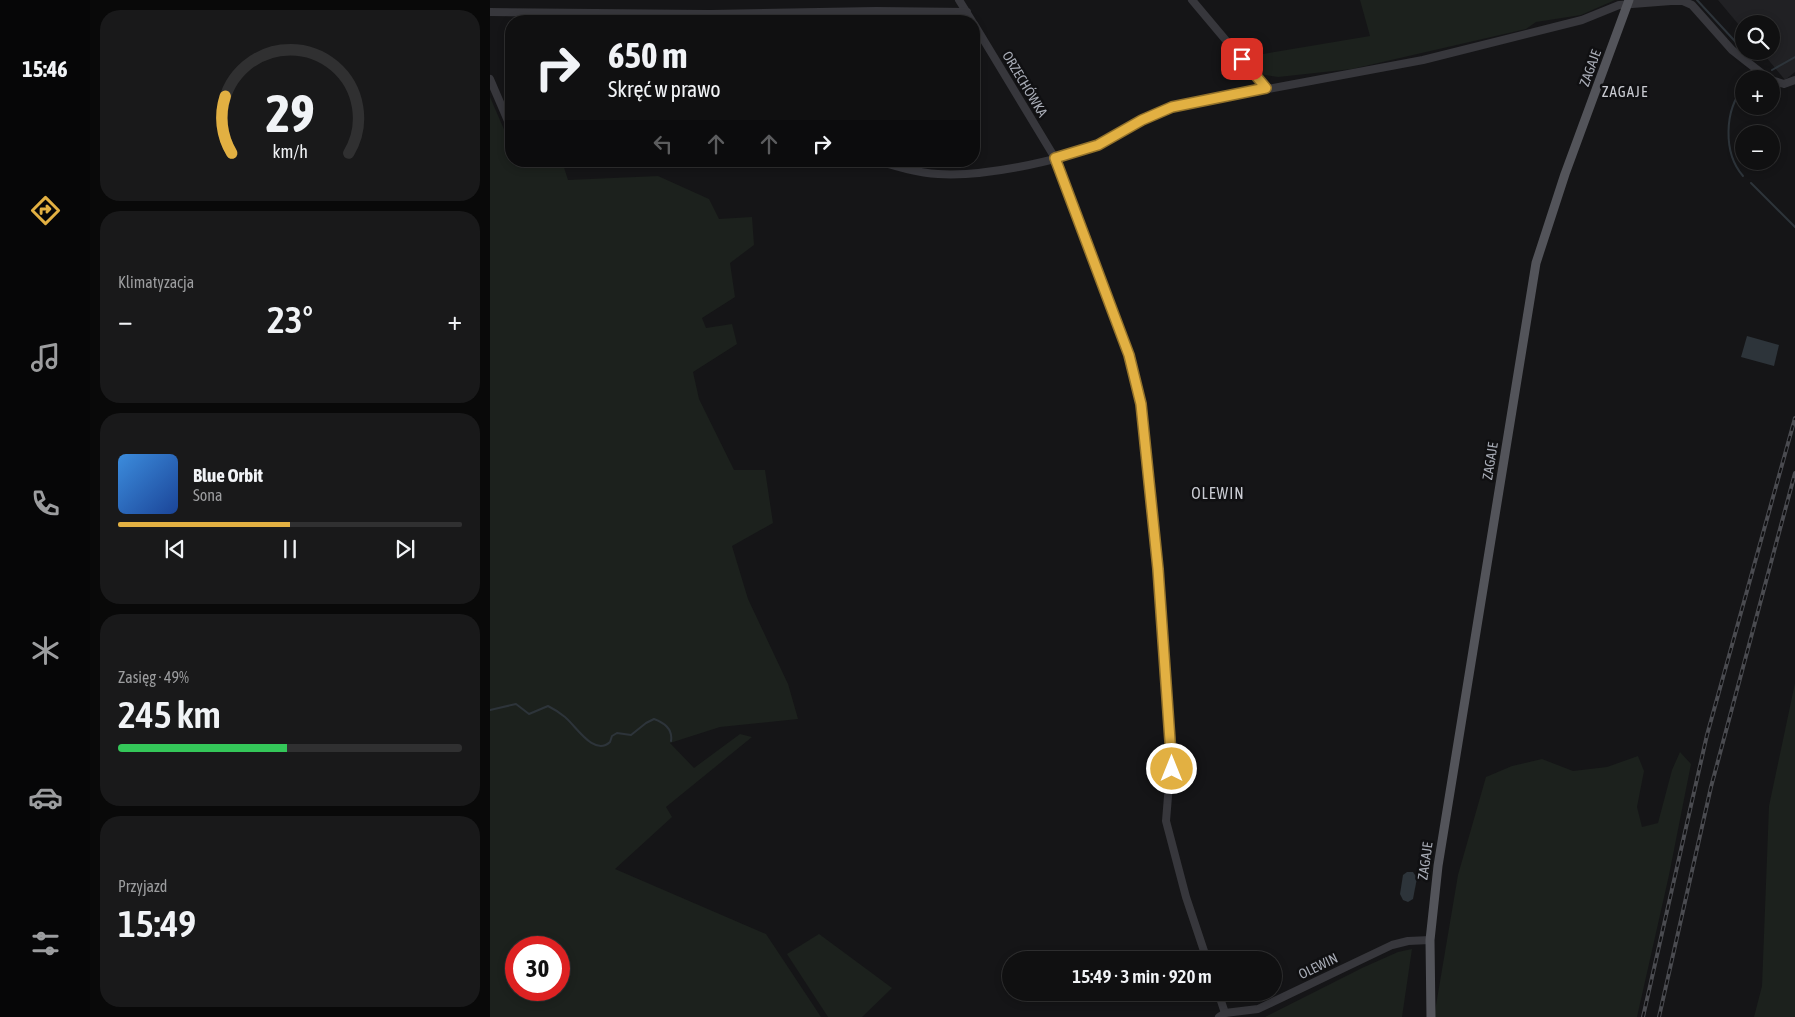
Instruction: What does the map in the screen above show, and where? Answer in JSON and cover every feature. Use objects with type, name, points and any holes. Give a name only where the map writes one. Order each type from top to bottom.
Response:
[{"type":"main road","name":"ZAGAJE","points":[[1431,1017],[1430,940],[1438,866],[1536,263],[1564,179],[1628,2]]},
{"type":"street","name":"ORZECHÓWKA","points":[[959,0],[968,15]]},
{"type":"street","points":[[1192,0],[1266,88]]},
{"type":"street","points":[[900,167],[918,172],[940,174],[990,170],[1055,158],[1098,145],[1142,120],[1172,107],[1423,60],[1582,20],[1610,7],[1628,2],[1683,1],[1692,5],[1726,44],[1756,70]]},
{"type":"street","points":[[490,12],[710,14],[876,11],[966,12]]},
{"type":"street","name":"ORZECHÓWKA","points":[[980,34],[1055,158],[1129,355],[1141,404],[1147,452],[1172,747],[1166,821],[1186,897],[1204,951]]},
{"type":"street","points":[[490,79],[505,114]]},
{"type":"street","points":[[1780,83],[1784,84],[1795,80]]},
{"type":"street","name":"OLEWIN","points":[[1222,1015],[1258,1009],[1375,952],[1408,941],[1430,940]]},
{"type":"street","points":[[1220,1001],[1222,1015]]},
{"type":"shaded area","points":[[1360,0],[1615,0],[1581,15],[1536,22],[1526,29],[1352,69],[1278,77],[1258,74],[1245,57],[1370,36]]},
{"type":"shaded area","points":[[1718,0],[1795,0],[1795,72],[1785,80],[1780,74],[1780,70],[1777,70],[1768,60],[1780,60],[1780,15],[1735,15],[1735,20]]},
{"type":"shaded area","points":[[490,97],[505,132],[505,167],[564,167],[568,180],[658,176],[709,199],[719,219],[752,217],[754,245],[730,263],[735,297],[702,318],[706,328],[732,324],[737,344],[693,372],[699,399],[734,470],[765,470],[773,523],[732,546],[748,599],[788,684],[798,719],[720,727],[670,743],[694,768],[740,734],[752,737],[666,807],[672,817],[615,869],[766,934],[821,1017],[490,1017]]},
{"type":"shaded area","points":[[1747,336],[1779,345],[1774,366],[1741,357]]},
{"type":"shaded area","points":[[1795,683],[1795,1017],[1754,1017],[1762,986],[1769,806]]},
{"type":"shaded area","points":[[1680,752],[1691,764],[1669,875],[1637,1017],[1434,1017],[1458,875],[1486,777],[1512,766],[1542,759],[1573,771],[1607,767],[1638,756],[1644,771],[1637,807],[1642,827],[1658,823],[1672,770]]},
{"type":"shaded area","points":[[1407,872],[1413,872],[1417,878],[1413,899],[1408,902],[1403,900],[1400,894],[1403,875]]},
{"type":"shaded area","points":[[819,934],[892,988],[862,1017],[828,1017],[787,954]]},
{"type":"shaded area","points":[[1412,949],[1402,1017],[1265,1017],[1362,968],[1398,952]]},
{"type":"waterway","points":[[1697,0],[1735,41]]},
{"type":"waterway","points":[[1772,70],[1795,57]]},
{"type":"waterway","points":[[1735,102],[1728,132],[1729,144],[1736,167],[1743,176]]},
{"type":"waterway","points":[[1751,183],[1795,227]]},
{"type":"waterway","points":[[490,710],[516,704],[529,714],[548,706],[565,717],[586,739],[598,746],[604,746],[610,742],[612,736],[617,733],[631,735],[654,719],[662,722],[667,727],[671,733],[671,741]]},
{"type":"railway","points":[[1643,1017],[1707,735],[1795,418]]},
{"type":"railway","points":[[1659,1017],[1711,787],[1795,473]]},
{"type":"district","name":"ZAGAJE","points":[[1625,92]]},
{"type":"district","name":"OLEWIN","points":[[1218,493]]},
{"type":"route","points":[[1172,769],[1172,747],[1158,569],[1141,404],[1129,355],[1055,158],[1098,145],[1142,120],[1172,107],[1266,88],[1242,59]]}]
